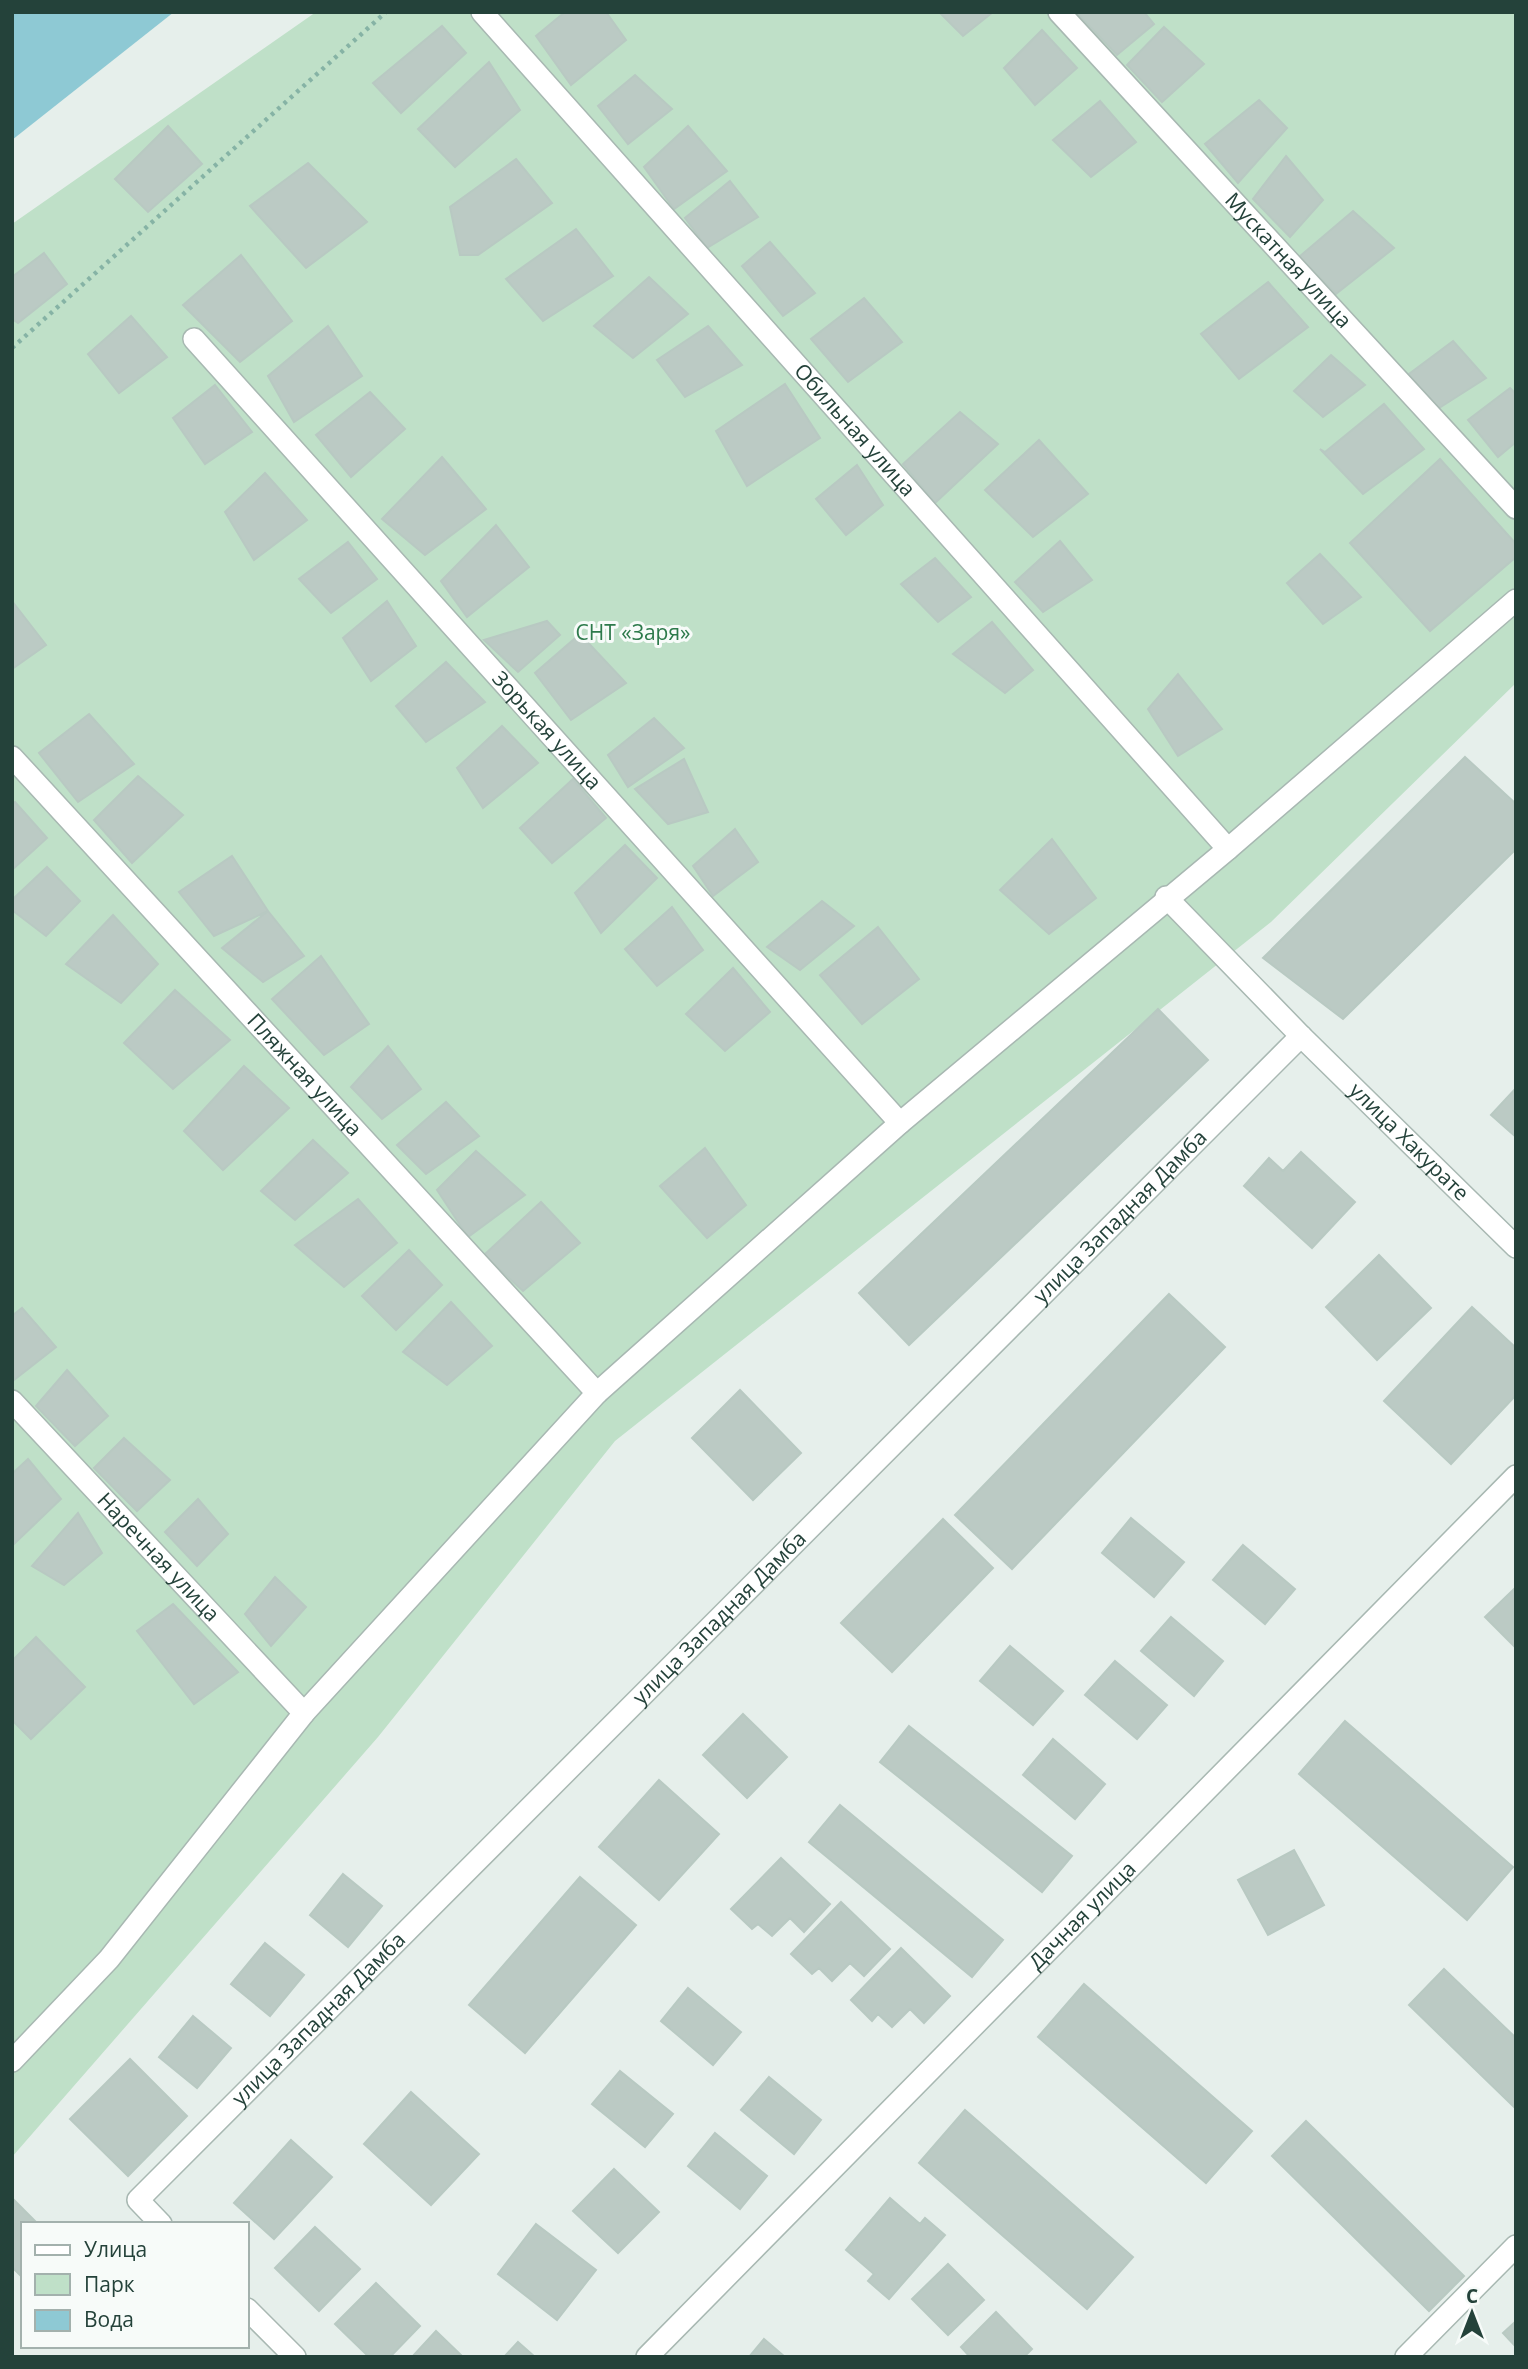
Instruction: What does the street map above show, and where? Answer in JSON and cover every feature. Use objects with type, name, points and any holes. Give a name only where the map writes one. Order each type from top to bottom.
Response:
[{"type":"street","name":"Обильная улица","points":[[482,12],[1228,849]]},
{"type":"street","name":"Мускатная улица","points":[[1059,12],[1516,508]]},
{"type":"street","name":"Зорькая улица","points":[[194,339],[900,1123]]},
{"type":"street","points":[[14,2053],[108,1959],[304,1713],[597,1394],[900,1123],[1166,897],[1228,849],[1516,600]]},
{"type":"street","name":"Пляжная улица","points":[[12,757],[597,1394]]},
{"type":"street","name":"улица Хакурате","points":[[1166,897],[1301,1036],[1516,1247]]},
{"type":"street","name":"улица Западная Дамба","points":[[160,2222],[138,2200],[1301,1036]]},
{"type":"street","name":"Наречная улица","points":[[12,1401],[304,1713]]},
{"type":"street","name":"Дачная улица","points":[[647,2357],[1516,1476]]},
{"type":"street","points":[[1406,2357],[1516,2246]]},
{"type":"street","points":[[248,2310],[295,2357]]},
{"type":"path","points":[[12,348],[386,12]]},
{"type":"green space","name":"СНТ «Заря»","points":[[316,12],[1516,12],[1516,683],[1271,922],[615,1441],[378,1737],[12,2157],[12,224]]},
{"type":"water","points":[[12,12],[174,12],[12,140]]},
{"type":"building","points":[[565,12],[606,12],[626,40],[571,85],[536,36]]},
{"type":"building","points":[[939,12],[993,12],[963,36]]},
{"type":"building","points":[[1076,12],[1144,12],[1154,24],[1117,55]]},
{"type":"building","points":[[442,26],[466,53],[401,113],[373,83]]},
{"type":"building","points":[[1164,27],[1204,64],[1162,102],[1127,65]]},
{"type":"building","points":[[1042,30],[1077,68],[1035,105],[1004,68]]},
{"type":"building","points":[[489,62],[520,110],[455,167],[418,129]]},
{"type":"building","points":[[635,75],[672,109],[628,144],[598,106]]},
{"type":"building","points":[[1259,100],[1287,128],[1238,183],[1205,144]]},
{"type":"building","points":[[1100,101],[1136,142],[1091,177],[1053,140]]},
{"type":"building","points":[[168,126],[202,164],[148,212],[115,179]]},
{"type":"building","points":[[688,126],[727,171],[674,209],[644,167]]},
{"type":"building","points":[[1286,156],[1323,200],[1290,237],[1253,199]]},
{"type":"building","points":[[516,159],[552,203],[478,255],[460,255],[450,207]]},
{"type":"building","points":[[308,163],[367,222],[306,268],[250,206]]},
{"type":"building","points":[[730,181],[758,217],[707,248],[685,218]]},
{"type":"building","points":[[1353,211],[1394,248],[1336,294],[1299,257]]},
{"type":"building","points":[[576,229],[613,276],[543,321],[506,279]]},
{"type":"building","points":[[770,242],[815,293],[783,316],[742,266]]},
{"type":"building","points":[[44,253],[67,284],[18,323],[12,319],[12,277]]},
{"type":"building","points":[[241,255],[292,321],[240,362],[183,305]]},
{"type":"building","points":[[649,277],[688,314],[633,358],[594,326]]},
{"type":"building","points":[[1268,282],[1308,327],[1239,379],[1201,334]]},
{"type":"building","points":[[864,298],[902,342],[848,382],[811,339]]},
{"type":"building","points":[[131,316],[167,357],[119,393],[88,354]]},
{"type":"building","points":[[328,326],[362,376],[294,422],[268,376]]},
{"type":"building","points":[[708,326],[742,365],[685,397],[657,360]]},
{"type":"building","points":[[1453,341],[1486,378],[1436,410],[1409,374]]},
{"type":"building","points":[[1331,355],[1365,385],[1323,417],[1294,391]]},
{"type":"building","points":[[785,384],[820,438],[747,486],[716,431]]},
{"type":"building","points":[[215,385],[252,432],[205,464],[173,418]]},
{"type":"building","points":[[1510,388],[1516,394],[1516,442],[1498,457],[1468,420]]},
{"type":"building","points":[[370,392],[405,429],[351,477],[316,435]]},
{"type":"building","points":[[1384,404],[1424,449],[1363,494],[1320,449],[1325,452]]},
{"type":"building","points":[[960,412],[998,444],[935,503],[903,464]]},
{"type":"building","points":[[1039,440],[1088,494],[1033,537],[985,490]]},
{"type":"building","points":[[442,457],[486,509],[425,555],[382,519]]},
{"type":"building","points":[[1440,459],[1516,544],[1516,557],[1430,631],[1350,543]]},
{"type":"building","points":[[857,465],[883,505],[846,535],[816,499]]},
{"type":"building","points":[[265,473],[307,520],[254,560],[225,512]]},
{"type":"building","points":[[496,525],[529,567],[467,617],[441,581]]},
{"type":"building","points":[[1060,541],[1092,580],[1043,612],[1015,582]]},
{"type":"building","points":[[348,542],[377,579],[331,613],[299,579]]},
{"type":"building","points":[[1320,554],[1361,597],[1323,624],[1287,583]]},
{"type":"building","points":[[935,558],[971,597],[938,622],[901,584]]},
{"type":"building","points":[[12,601],[46,645],[12,669]]},
{"type":"building","points":[[387,601],[416,646],[371,681],[343,638]]},
{"type":"building","points":[[547,621],[560,635],[518,672],[484,640]]},
{"type":"building","points":[[992,622],[1033,670],[1005,693],[953,654]]},
{"type":"building","points":[[580,634],[626,683],[571,720],[535,673]]},
{"type":"building","points":[[446,662],[485,702],[426,742],[396,706]]},
{"type":"building","points":[[1178,674],[1222,729],[1178,756],[1148,709]]},
{"type":"building","points":[[89,714],[134,764],[78,802],[39,753]]},
{"type":"building","points":[[654,718],[684,748],[628,787],[608,755]]},
{"type":"building","points":[[502,726],[538,763],[483,808],[457,768]]},
{"type":"building","points":[[1465,757],[1516,804],[1516,849],[1343,1019],[1263,958]]},
{"type":"building","points":[[684,759],[708,812],[668,824],[635,789]]},
{"type":"building","points":[[138,776],[183,815],[132,863],[94,820]]},
{"type":"building","points":[[573,779],[606,818],[552,863],[520,828]]},
{"type":"building","points":[[15,802],[47,838],[12,870],[12,804]]},
{"type":"building","points":[[735,829],[758,862],[713,896],[693,866]]},
{"type":"building","points":[[1052,839],[1096,898],[1049,934],[1000,890]]},
{"type":"building","points":[[625,845],[657,878],[601,933],[575,893]]},
{"type":"building","points":[[232,856],[268,911],[214,936],[179,892]]},
{"type":"building","points":[[47,867],[80,901],[46,936],[12,910],[12,900]]},
{"type":"building","points":[[822,901],[854,926],[800,970],[767,947]]},
{"type":"building","points":[[672,907],[703,950],[657,986],[625,949]]},
{"type":"building","points":[[268,911],[304,956],[263,982],[222,948]]},
{"type":"building","points":[[113,915],[158,964],[121,1003],[66,964]]},
{"type":"building","points":[[878,927],[919,979],[862,1024],[820,975]]},
{"type":"building","points":[[321,956],[369,1024],[324,1055],[272,999]]},
{"type":"building","points":[[733,968],[770,1012],[725,1051],[686,1014]]},
{"type":"building","points":[[175,990],[230,1040],[173,1089],[124,1043]]},
{"type":"building","points":[[1158,1009],[1208,1060],[909,1345],[859,1293]]},
{"type":"building","points":[[388,1046],[421,1089],[382,1119],[351,1087]]},
{"type":"building","points":[[244,1066],[289,1108],[223,1170],[184,1131]]},
{"type":"building","points":[[1516,1088],[1516,1137],[1491,1115]]},
{"type":"building","points":[[446,1102],[479,1136],[426,1174],[397,1145]]},
{"type":"building","points":[[313,1140],[348,1173],[295,1220],[261,1191]]},
{"type":"building","points":[[705,1148],[746,1205],[707,1238],[660,1186]]},
{"type":"building","points":[[476,1151],[525,1195],[468,1237],[437,1190]]},
{"type":"building","points":[[1301,1152],[1355,1202],[1312,1248],[1244,1186],[1269,1158],[1283,1171]]},
{"type":"building","points":[[358,1199],[397,1243],[344,1287],[295,1245]]},
{"type":"building","points":[[541,1202],[580,1243],[523,1291],[484,1255]]},
{"type":"building","points":[[409,1250],[442,1285],[396,1330],[362,1296]]},
{"type":"building","points":[[1379,1255],[1431,1308],[1377,1360],[1326,1307]]},
{"type":"building","points":[[1169,1294],[1225,1347],[1012,1569],[955,1515]]},
{"type":"building","points":[[451,1302],[492,1346],[447,1385],[403,1352]]},
{"type":"building","points":[[1472,1307],[1516,1348],[1516,1395],[1451,1464],[1384,1401]]},
{"type":"building","points":[[22,1308],[56,1347],[14,1380],[12,1316]]},
{"type":"building","points":[[67,1370],[108,1416],[75,1446],[36,1406]]},
{"type":"building","points":[[740,1390],[801,1453],[753,1500],[692,1438]]},
{"type":"building","points":[[124,1438],[170,1480],[137,1511],[94,1468]]},
{"type":"building","points":[[28,1459],[61,1499],[14,1544],[12,1474]]},
{"type":"building","points":[[198,1499],[228,1534],[197,1566],[165,1532]]},
{"type":"building","points":[[78,1513],[102,1553],[64,1585],[32,1566]]},
{"type":"building","points":[[1131,1518],[1184,1562],[1154,1597],[1102,1553]]},
{"type":"building","points":[[943,1519],[993,1568],[892,1672],[841,1623]]},
{"type":"building","points":[[1243,1545],[1295,1589],[1265,1624],[1213,1580]]},
{"type":"building","points":[[275,1577],[306,1607],[271,1646],[245,1614]]},
{"type":"building","points":[[1516,1587],[1516,1648],[1485,1617]]},
{"type":"building","points":[[173,1604],[238,1672],[194,1704],[137,1631]]},
{"type":"building","points":[[1171,1617],[1223,1661],[1194,1696],[1141,1651]]},
{"type":"building","points":[[36,1637],[85,1687],[31,1739],[12,1720],[12,1661]]},
{"type":"building","points":[[1010,1646],[1063,1691],[1033,1725],[980,1681]]},
{"type":"building","points":[[1115,1661],[1167,1705],[1137,1739],[1085,1695]]},
{"type":"building","points":[[743,1714],[787,1757],[747,1798],[703,1755]]},
{"type":"building","points":[[1345,1721],[1513,1867],[1467,1920],[1299,1774]]},
{"type":"building","points":[[909,1726],[1072,1856],[1042,1892],[880,1762]]},
{"type":"building","points":[[1053,1739],[1105,1784],[1075,1819],[1023,1775]]},
{"type":"building","points":[[659,1780],[719,1834],[659,1900],[599,1847]]},
{"type":"building","points":[[840,1805],[1003,1940],[972,1977],[809,1842]]},
{"type":"building","points":[[1294,1850],[1324,1905],[1268,1935],[1238,1880]]},
{"type":"building","points":[[781,1858],[830,1904],[804,1932],[790,1918],[772,1936],[758,1924],[752,1929],[731,1909]]},
{"type":"building","points":[[343,1874],[382,1906],[348,1947],[310,1915]]},
{"type":"building","points":[[580,1877],[636,1925],[525,2053],[469,2005]]},
{"type":"building","points":[[841,1902],[890,1949],[864,1976],[850,1963],[832,1981],[819,1968],[812,1974],[791,1954]]},
{"type":"building","points":[[265,1943],[304,1975],[270,2016],[231,1984]]},
{"type":"building","points":[[901,1948],[950,1996],[924,2023],[910,2009],[892,2027],[878,2014],[872,2021],[851,2000]]},
{"type":"building","points":[[1444,1969],[1516,2038],[1516,2109],[1409,2005]]},
{"type":"building","points":[[1084,1984],[1252,2131],[1206,2183],[1038,2037]]},
{"type":"building","points":[[688,1988],[741,2032],[713,2065],[661,2021]]},
{"type":"building","points":[[193,2016],[231,2048],[197,2088],[159,2057]]},
{"type":"building","points":[[130,2059],[187,2116],[128,2176],[70,2119]]},
{"type":"building","points":[[620,2071],[673,2114],[645,2147],[592,2104]]},
{"type":"building","points":[[769,2077],[821,2120],[794,2154],[741,2110]]},
{"type":"building","points":[[411,2092],[479,2154],[431,2205],[364,2144]]},
{"type":"building","points":[[965,2110],[1133,2257],[1087,2309],[919,2163]]},
{"type":"building","points":[[1306,2121],[1464,2276],[1429,2311],[1272,2156]]},
{"type":"building","points":[[715,2133],[767,2176],[740,2209],[688,2166]]},
{"type":"building","points":[[291,2140],[332,2177],[274,2239],[234,2203]]},
{"type":"building","points":[[614,2169],[659,2212],[618,2253],[573,2211]]},
{"type":"building","points":[[12,2198],[36,2222],[21,2222],[21,2276],[12,2267]]},
{"type":"building","points":[[890,2198],[920,2224],[925,2218],[945,2235],[889,2299],[868,2281],[874,2274],[846,2250]]},
{"type":"building","points":[[536,2224],[596,2270],[557,2320],[498,2274]]},
{"type":"building","points":[[315,2227],[360,2269],[319,2311],[275,2268]]},
{"type":"building","points":[[948,2264],[984,2300],[948,2335],[912,2299]]},
{"type":"building","points":[[376,2283],[420,2326],[390,2357],[369,2357],[335,2324]]},
{"type":"building","points":[[996,2312],[1032,2349],[1024,2357],[970,2357],[961,2347]]},
{"type":"building","points":[[1516,2321],[1516,2347],[1503,2333]]},
{"type":"building","points":[[436,2331],[463,2357],[412,2357]]},
{"type":"building","points":[[764,2339],[785,2357],[749,2357]]},
{"type":"building","points":[[518,2342],[535,2357],[504,2357]]}]
